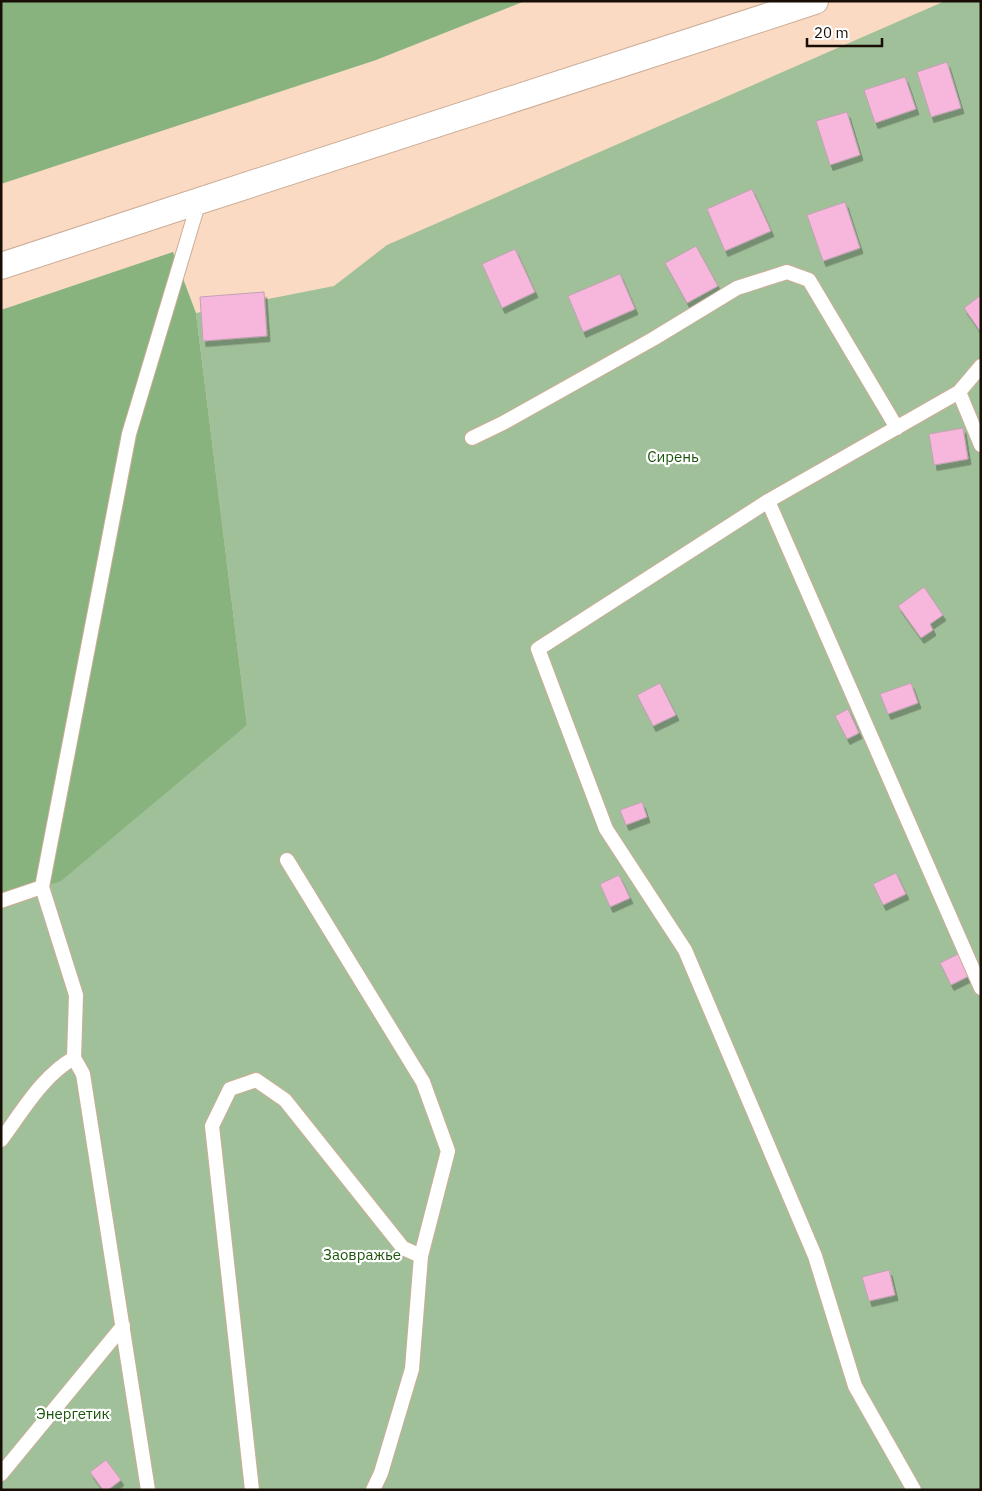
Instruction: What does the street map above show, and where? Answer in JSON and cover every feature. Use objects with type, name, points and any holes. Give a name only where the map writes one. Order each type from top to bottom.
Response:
[{"type":"street","points":[[1,266],[815,1]]},
{"type":"lane","points":[[148,1490],[82,1074],[74,1058],[76,995],[42,887],[129,434],[199,200]]},
{"type":"lane","points":[[472,438],[653,340],[737,288],[786,272],[809,280],[897,428]]},
{"type":"lane","points":[[914,1490],[855,1386],[815,1256],[689,958],[606,829],[538,649],[768,501],[959,392],[981,366]]},
{"type":"lane","points":[[959,392],[981,445]]},
{"type":"lane","points":[[768,501],[981,988]]},
{"type":"lane","points":[[287,860],[423,1082],[448,1151],[421,1256],[412,1369],[381,1473],[373,1490]]},
{"type":"lane","points":[[1,901],[42,887]]},
{"type":"lane","points":[[1,1140],[43,1084],[62,1065],[74,1058]]},
{"type":"lane","points":[[252,1490],[212,1126],[230,1088],[256,1080],[285,1100],[403,1248],[421,1256]]},
{"type":"lane","points":[[1,1474],[123,1326]]},
{"type":"green space","points":[[1,1],[525,1],[376,60],[1,184]]},
{"type":"green space","name":"Сирень","points":[[945,1],[981,1],[981,1490],[1,1490],[1,902],[247,725],[196,313],[334,286],[387,245]]},
{"type":"green space","points":[[173,252],[196,313],[247,725],[61,881],[1,902],[1,310]]},
{"type":"building","points":[[947,62],[961,108],[931,117],[917,72]]},
{"type":"building","points":[[905,77],[916,109],[875,123],[864,90]]},
{"type":"building","points":[[847,112],[860,155],[830,165],[816,121]]},
{"type":"building","points":[[752,189],[771,231],[725,251],[707,209]]},
{"type":"building","points":[[845,202],[860,248],[823,261],[807,215]]},
{"type":"building","points":[[696,246],[718,286],[687,303],[665,263]]},
{"type":"building","points":[[515,249],[535,292],[502,308],[482,264]]},
{"type":"building","points":[[620,274],[635,309],[583,332],[568,296]]},
{"type":"building","points":[[264,292],[267,336],[203,341],[200,297]]},
{"type":"building","points":[[981,295],[981,330],[980,331],[964,308]]},
{"type":"building","points":[[963,428],[968,459],[934,465],[929,434]]},
{"type":"building","points":[[924,587],[943,615],[930,624],[933,630],[921,638],[898,606]]},
{"type":"building","points":[[660,683],[676,715],[653,726],[637,695]]},
{"type":"building","points":[[911,683],[918,703],[888,714],[880,694]]},
{"type":"building","points":[[848,709],[859,733],[847,739],[835,716]]},
{"type":"building","points":[[642,802],[647,817],[626,825],[620,810]]},
{"type":"building","points":[[896,873],[906,894],[883,905],[873,884]]},
{"type":"building","points":[[619,875],[630,898],[610,907],[600,884]]},
{"type":"building","points":[[960,953],[971,975],[951,985],[940,963]]},
{"type":"building","points":[[889,1270],[895,1295],[869,1301],[862,1277]]},
{"type":"building","points":[[106,1460],[121,1480],[108,1490],[103,1490],[90,1472]]},
{"type":"park label","name":"Заовражье","points":[[362,1255]]},
{"type":"park label","name":"Энергетик","points":[[73,1414]]}]
